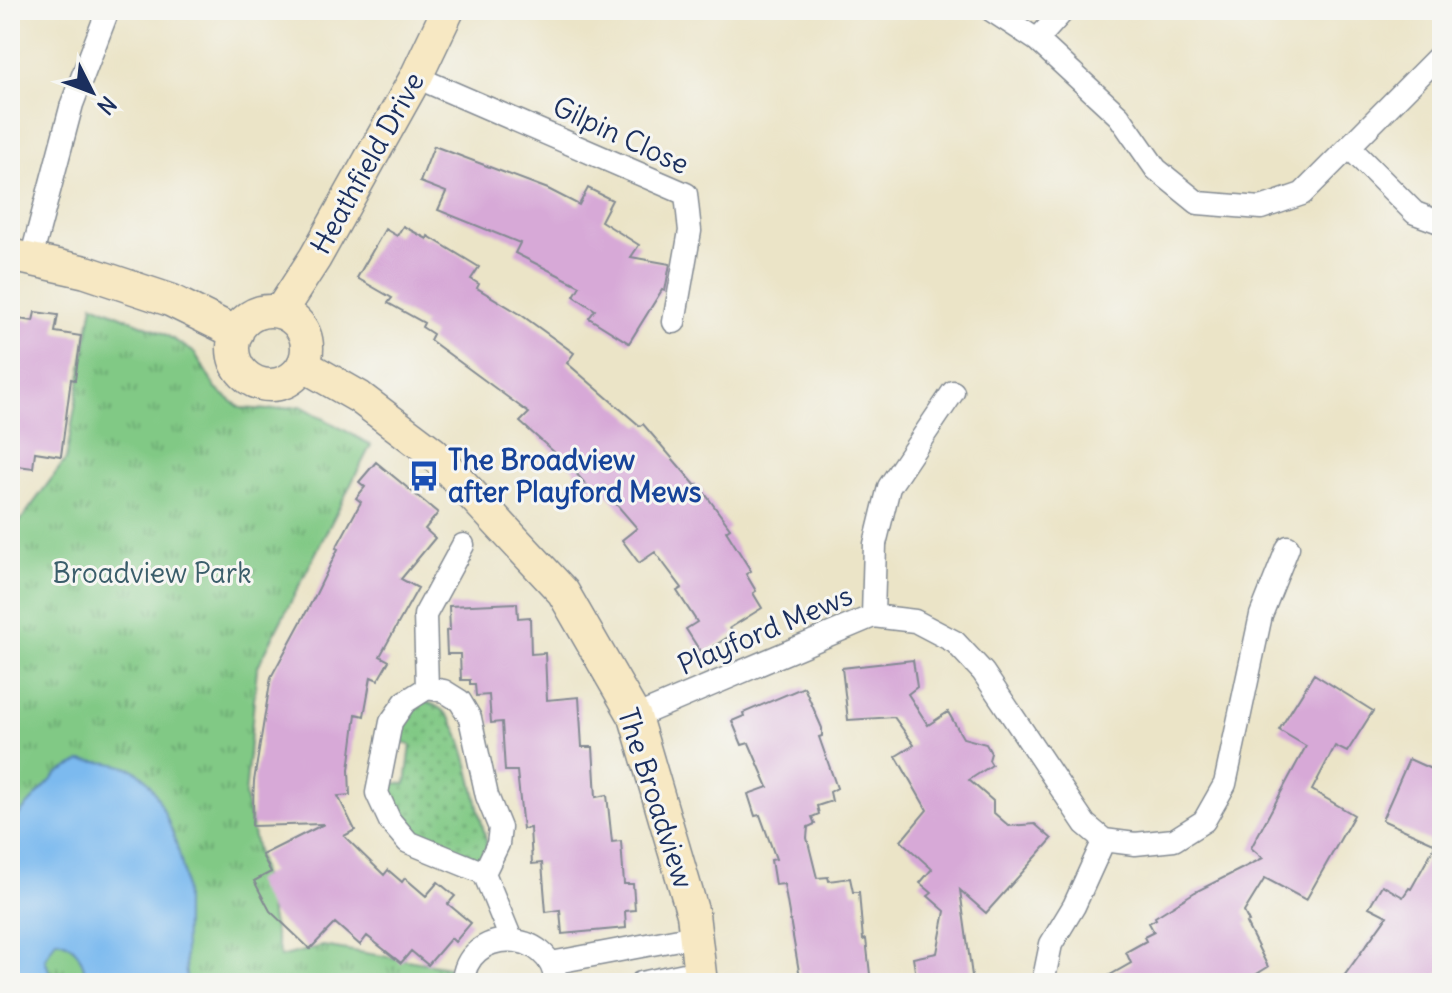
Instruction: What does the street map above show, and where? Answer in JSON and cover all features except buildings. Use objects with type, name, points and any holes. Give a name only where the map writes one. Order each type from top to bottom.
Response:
[{"type":"street","points":[[108,10],[20,257],[86,272],[170,300],[237,333]]},
{"type":"street","name":"Heathfield Drive","points":[[280,312],[315,258],[416,77],[448,10]]},
{"type":"street","points":[[991,10],[1037,40],[1119,116],[1156,169],[1198,203],[1261,208],[1302,194],[1442,53]]},
{"type":"street","points":[[1037,40],[1064,10]]},
{"type":"street","name":"Gilpin Close","points":[[416,77],[686,194],[690,231],[674,322]]},
{"type":"street","points":[[1350,148],[1415,213],[1442,223]]},
{"type":"street","points":[[280,312],[298,324],[305,335],[307,353],[303,365],[292,378],[280,384],[257,383],[244,375],[237,364],[234,345],[237,333],[244,322],[254,315],[280,312]]},
{"type":"street","name":"The Broadview","points":[[303,365],[359,397],[433,453],[563,592],[635,717],[693,914],[700,977]]},
{"type":"street","points":[[873,616],[875,544],[889,487],[953,392]]},
{"type":"street","points":[[427,688],[425,615],[463,545]]},
{"type":"street","points":[[1043,983],[1051,944],[1074,906],[1104,840],[1135,844],[1174,840],[1204,821],[1225,784],[1261,615],[1288,547]]},
{"type":"street","name":"Playford Mews","points":[[635,717],[873,616],[915,621],[955,642],[983,672],[1085,824],[1104,840]]},
{"type":"street","points":[[484,873],[498,844],[500,828],[487,796],[470,718],[460,701],[444,691],[427,688],[405,702],[391,722],[377,793],[390,821],[408,842],[484,873],[511,939]]},
{"type":"street","points":[[463,983],[470,961],[481,949],[496,941],[511,939],[528,942],[541,951],[553,973],[695,936]]},
{"type":"street","points":[[641,983],[700,977]]},
{"type":"green space","name":"Broadview Park","points":[[93,304],[163,333],[195,353],[216,389],[241,408],[268,410],[301,406],[371,445],[257,668],[245,796],[280,957],[323,946],[449,967],[450,983],[10,983],[10,535],[66,459]]},
{"type":"green space","points":[[426,702],[450,718],[462,745],[486,839],[487,848],[481,861],[412,839],[392,818],[387,783],[406,784],[411,745],[394,741],[397,729],[418,704]]},
{"type":"water","points":[[81,761],[116,764],[136,771],[160,803],[173,835],[184,877],[187,983],[85,983],[84,969],[75,949],[56,940],[45,959],[53,983],[10,983],[10,824],[58,773]]},
{"type":"place","name":"The Broadview after Playford Mews","points":[[424,476]]}]
